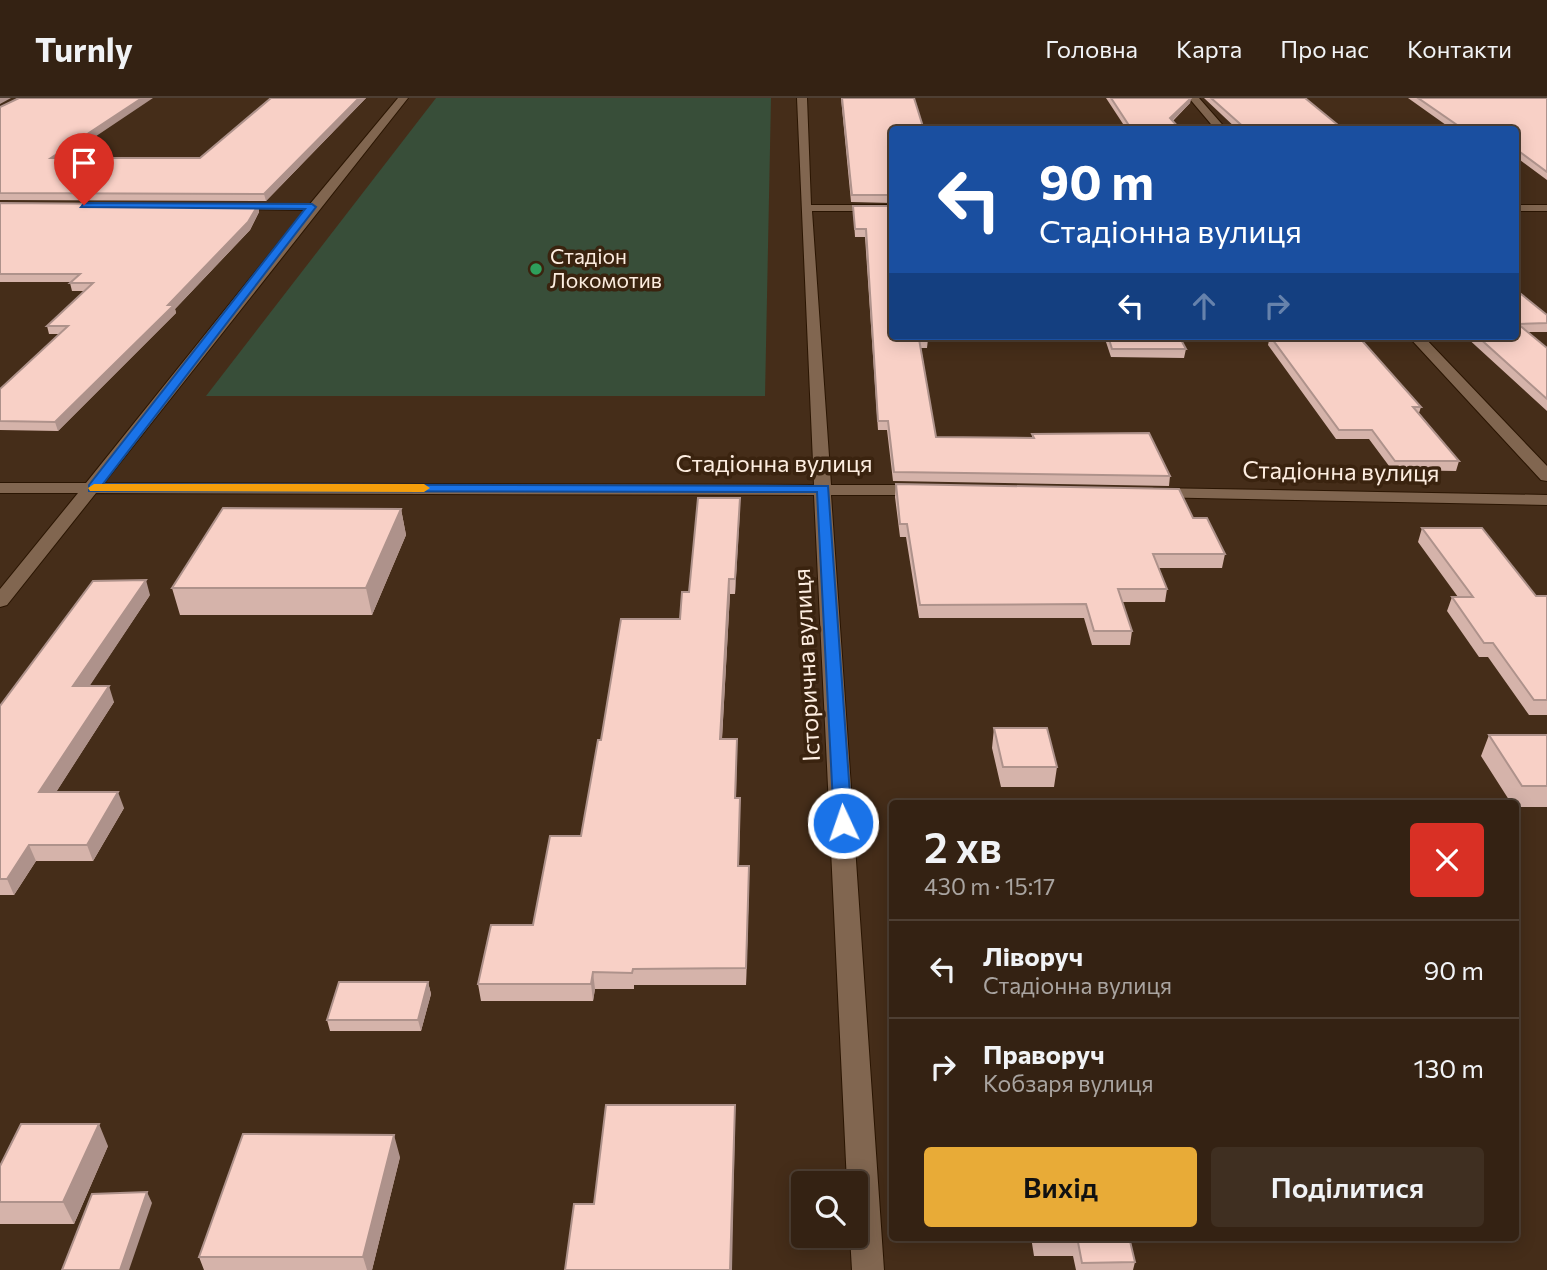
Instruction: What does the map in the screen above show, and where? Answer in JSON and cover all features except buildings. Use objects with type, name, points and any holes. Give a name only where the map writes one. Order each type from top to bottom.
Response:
[{"type":"street","points":[[0,601],[94,488],[312,207],[403,98]]},
{"type":"street","name":"Історична вулиця","points":[[802,98],[806,208],[868,1270]]},
{"type":"street","points":[[1194,98],[1218,126]]},
{"type":"street","points":[[223,206],[312,207]]},
{"type":"street","points":[[806,208],[889,208]]},
{"type":"street","points":[[1519,208],[1547,208]]},
{"type":"street","points":[[1419,340],[1547,476]]},
{"type":"street","name":"Стадіонна вулиця","points":[[0,488],[935,490]]},
{"type":"street","name":"Стадіонна вулиця","points":[[1129,493],[1547,500]]},
{"type":"green space","name":"Стадіон Локомотив","points":[[436,98],[771,98],[765,396],[206,396]]},
{"type":"slow traffic","points":[[94,488],[424,488]]},
{"type":"place","name":"Стадіон Локомотив","points":[[536,269]]},
{"type":"route","points":[[84,205],[312,207],[94,488],[823,488],[843,823]]}]
